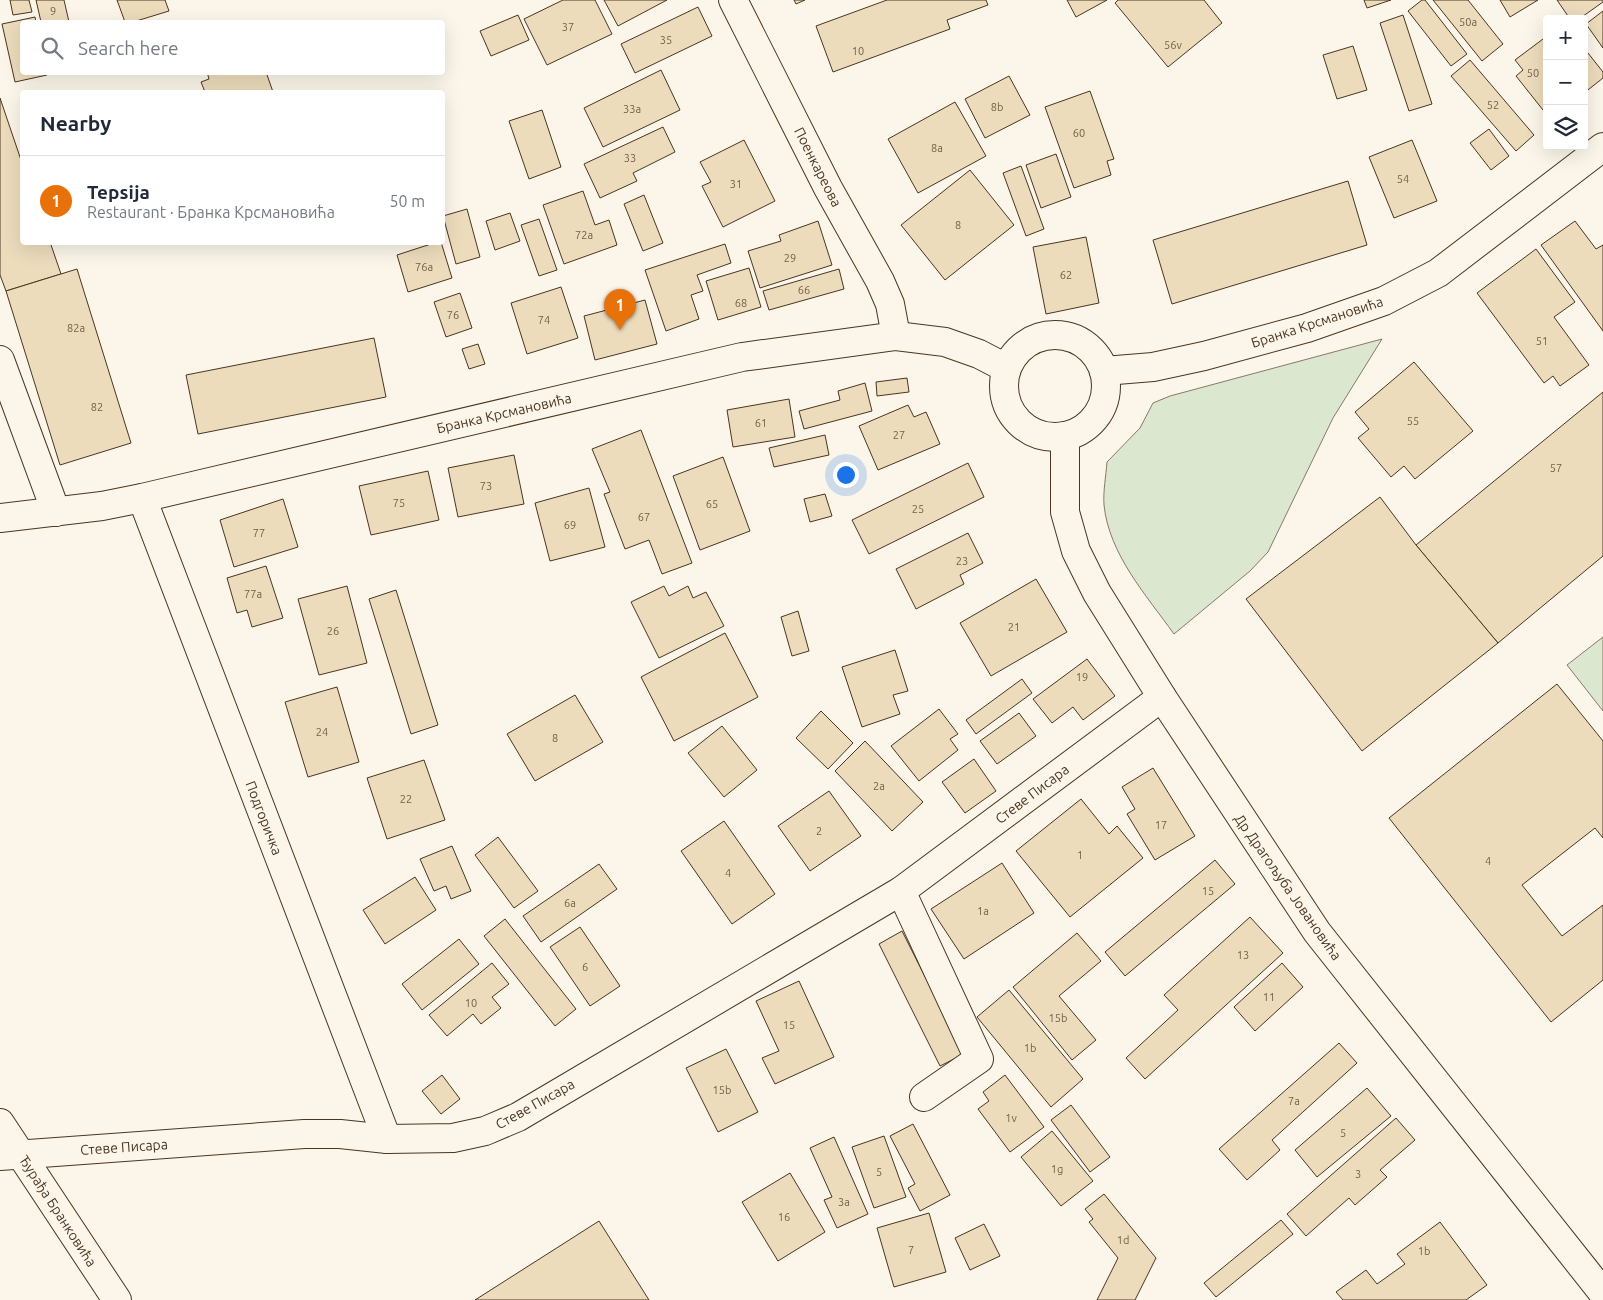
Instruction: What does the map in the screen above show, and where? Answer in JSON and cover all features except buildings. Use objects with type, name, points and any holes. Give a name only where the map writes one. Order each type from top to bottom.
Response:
[{"type":"street","name":"Поенкареова","points":[[733,0],[828,188],[880,281],[890,304],[896,336]]},
{"type":"street","name":"Бранка Крсмановића","points":[[1104,371],[1152,368],[1204,356],[1307,328],[1384,301],[1438,273],[1603,147]]},
{"type":"street","points":[[1050,334],[1078,339],[1099,358],[1104,371],[1107,385],[1104,402],[1099,412],[1090,424],[1066,436],[1038,435],[1016,419],[1008,408],[1004,395],[1006,368],[1026,342],[1050,334]]},
{"type":"street","name":"Бранка Крсмановића","points":[[0,518],[56,512],[142,498],[742,357],[896,336],[945,342],[979,354],[1006,368]]},
{"type":"street","points":[[0,360],[56,512]]},
{"type":"street","name":"Др Драгољуба Јовановића","points":[[1066,436],[1065,512],[1076,550],[1097,593],[1316,932],[1603,1293]]},
{"type":"street","name":"Подгоричка","points":[[142,498],[387,1139]]},
{"type":"street","name":"Стеве Писара","points":[[10,1155],[304,1134],[340,1134],[387,1139],[453,1138],[486,1131],[518,1116],[902,890],[1162,696]]},
{"type":"street","points":[[902,890],[979,1059],[924,1097]]},
{"type":"street","name":"Ђурађа Бранковића","points":[[0,1122],[10,1155],[117,1300]]},
{"type":"green space","points":[[1382,339],[1333,418],[1268,552],[1250,571],[1174,634],[1130,573],[1113,540],[1107,523],[1104,505],[1107,462],[1140,428],[1153,403],[1170,396]]},
{"type":"green space","points":[[1603,637],[1603,711],[1567,665]]},
{"type":"place","name":"Tepsija","points":[[620,330]]}]
